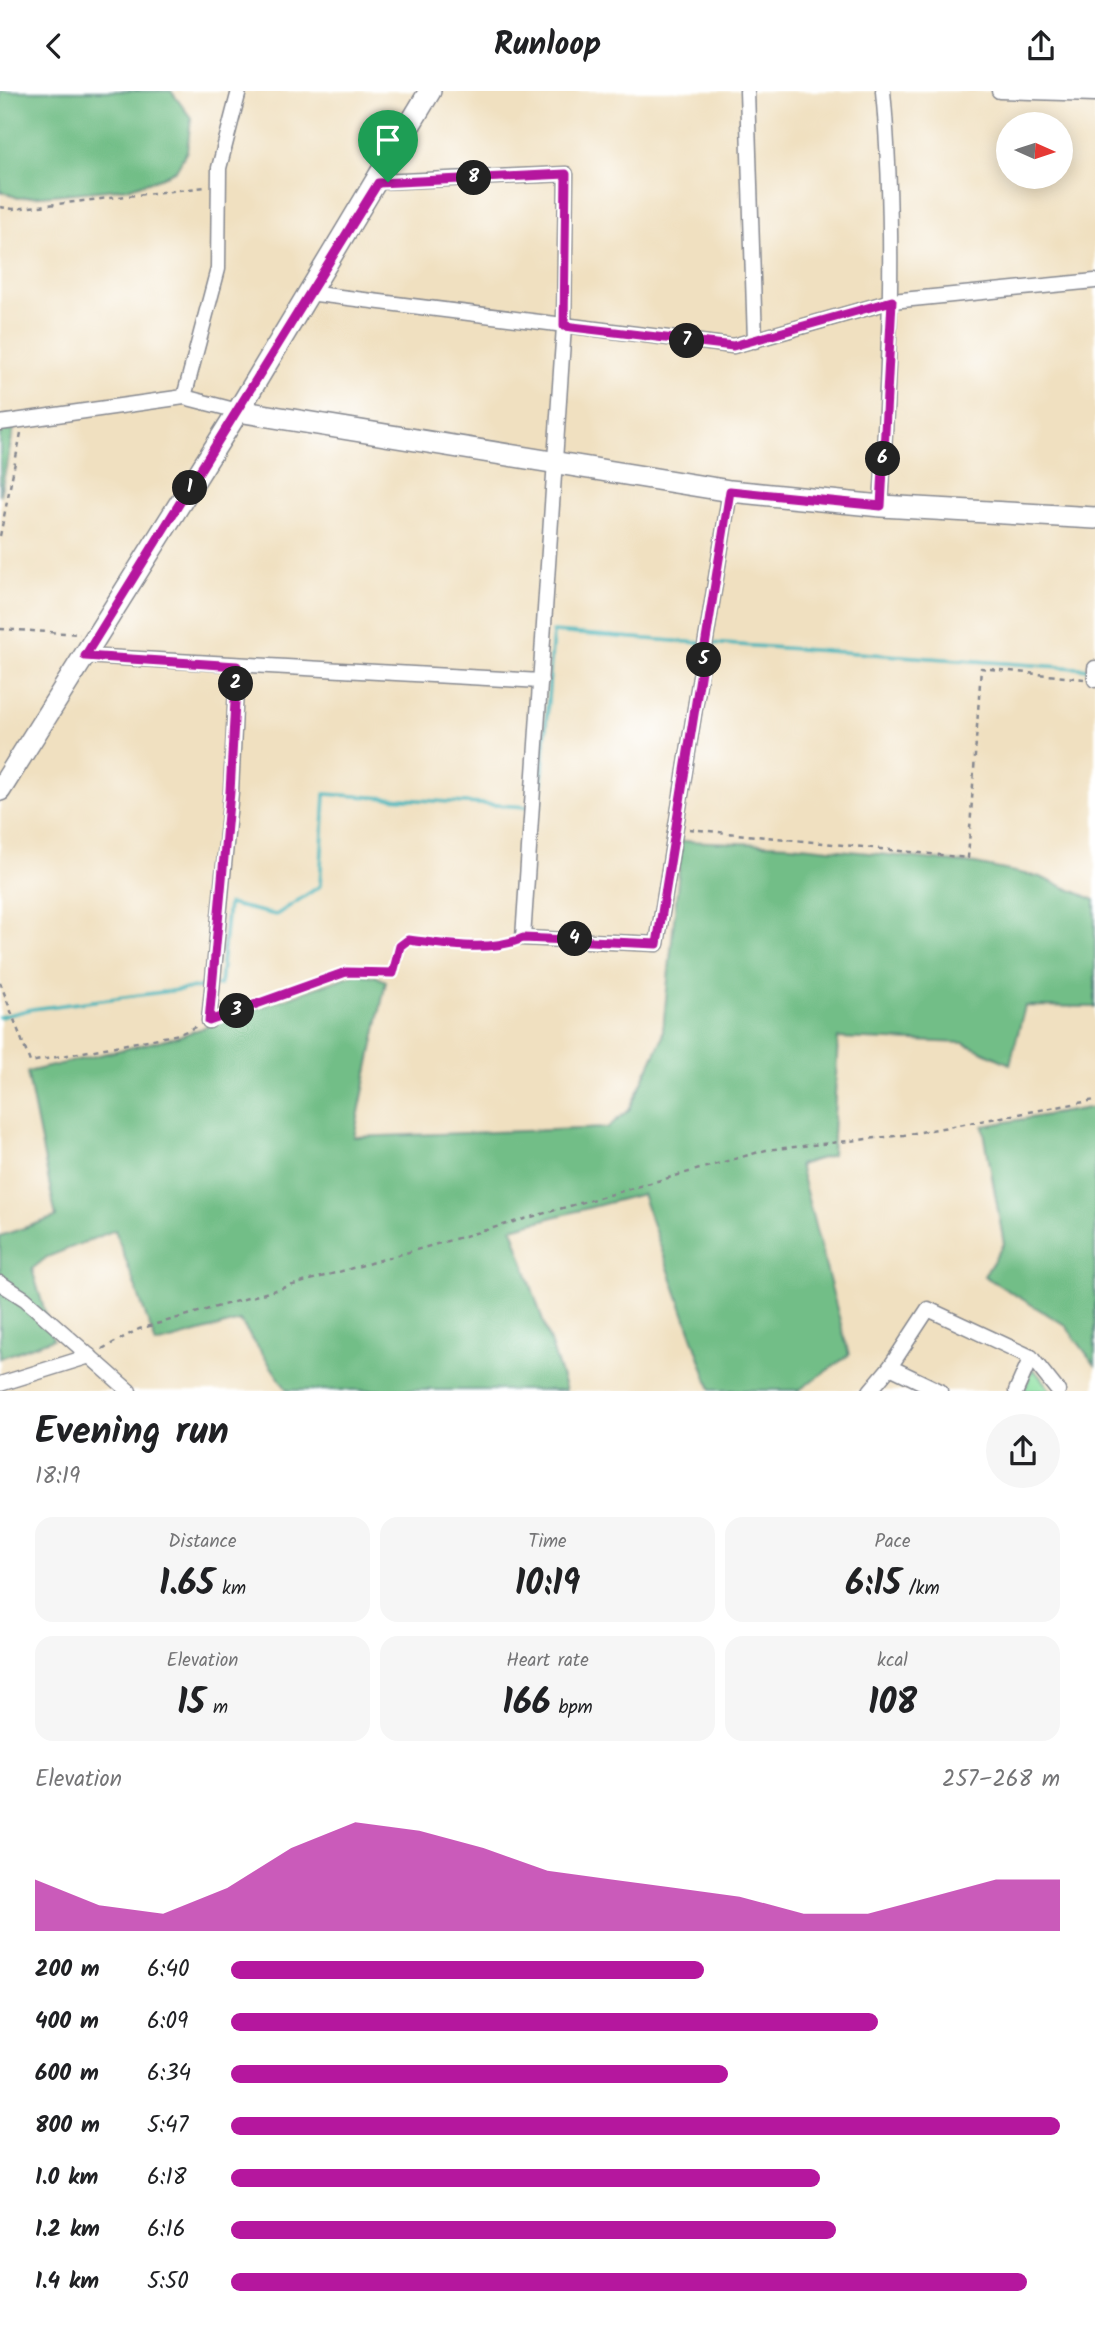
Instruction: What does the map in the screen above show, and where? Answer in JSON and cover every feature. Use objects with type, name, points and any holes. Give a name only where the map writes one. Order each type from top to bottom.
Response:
[{"type":"street","points":[[184,397],[218,269],[217,187],[239,91]]},
{"type":"street","points":[[0,790],[238,411],[378,183],[430,91]]},
{"type":"street","points":[[747,91],[755,341]]},
{"type":"street","points":[[881,506],[892,301],[888,149],[883,91]]},
{"type":"street","points":[[999,91],[1095,94]]},
{"type":"street","points":[[378,183],[566,174],[564,326],[523,938],[657,944],[678,827],[730,491]]},
{"type":"street","points":[[308,293],[733,346],[892,301],[1095,281]]},
{"type":"street","points":[[0,423],[184,397],[238,411],[730,491],[881,506],[1095,518]]},
{"type":"street","points":[[85,656],[541,681]]},
{"type":"street","points":[[209,1021],[230,792],[237,666]]},
{"type":"street","points":[[1095,668],[1095,680]]},
{"type":"street","points":[[0,1283],[25,1299],[125,1390]]},
{"type":"street","points":[[870,1391],[890,1367],[928,1309],[1031,1357],[1058,1391]]},
{"type":"street","points":[[0,1384],[90,1356]]},
{"type":"street","points":[[1016,1391],[1031,1357]]},
{"type":"street","points":[[890,1367],[940,1391]]},
{"type":"path","points":[[0,207],[13,209],[217,187]]},
{"type":"path","points":[[0,536],[24,419]]},
{"type":"path","points":[[0,629],[98,635]]},
{"type":"path","points":[[678,827],[751,838],[968,858],[981,668],[1095,680]]},
{"type":"path","points":[[0,982],[30,1062],[180,1034],[346,972],[393,973],[400,946],[408,940],[464,945],[512,944],[523,938]]},
{"type":"path","points":[[90,1356],[139,1329],[766,1150],[904,1135],[1095,1100]]},
{"type":"green space","points":[[0,91],[171,91],[191,118],[187,151],[176,170],[130,188],[18,198],[0,191]]},
{"type":"green space","points":[[14,428],[0,496],[0,430]]},
{"type":"green space","points":[[682,841],[791,845],[975,864],[1040,877],[1095,900],[1095,1007],[1025,1006],[1010,1064],[964,1043],[838,1038],[832,1155],[799,1165],[849,1355],[799,1390],[711,1390],[642,1194],[512,1228],[566,1390],[287,1390],[240,1321],[156,1344],[115,1230],[47,1257],[32,1269],[53,1339],[0,1358],[0,1236],[56,1217],[27,1072],[180,1036],[355,974],[375,976],[386,981],[354,1137],[607,1128],[629,1110],[662,1039]]},
{"type":"green space","points":[[1095,1107],[1095,1365],[1065,1325],[984,1276],[1004,1244],[983,1126]]},
{"type":"green space","points":[[1033,1368],[1051,1391],[1024,1391]]},
{"type":"waterway","points":[[536,807],[540,807],[553,632],[701,643]]},
{"type":"waterway","points":[[709,643],[1092,669]]},
{"type":"waterway","points":[[216,985],[220,985],[228,904],[276,915],[320,886],[325,794],[528,807]]},
{"type":"waterway","points":[[0,1017],[32,1009],[209,986]]},
{"type":"route","points":[[566,174],[564,326],[733,346],[892,301],[881,506],[730,491],[678,827],[657,944],[523,938],[512,944],[464,945],[408,940],[400,946],[393,973],[360,970],[346,972],[209,1021],[230,792],[237,666],[85,656],[378,183],[388,182],[566,174]]}]
